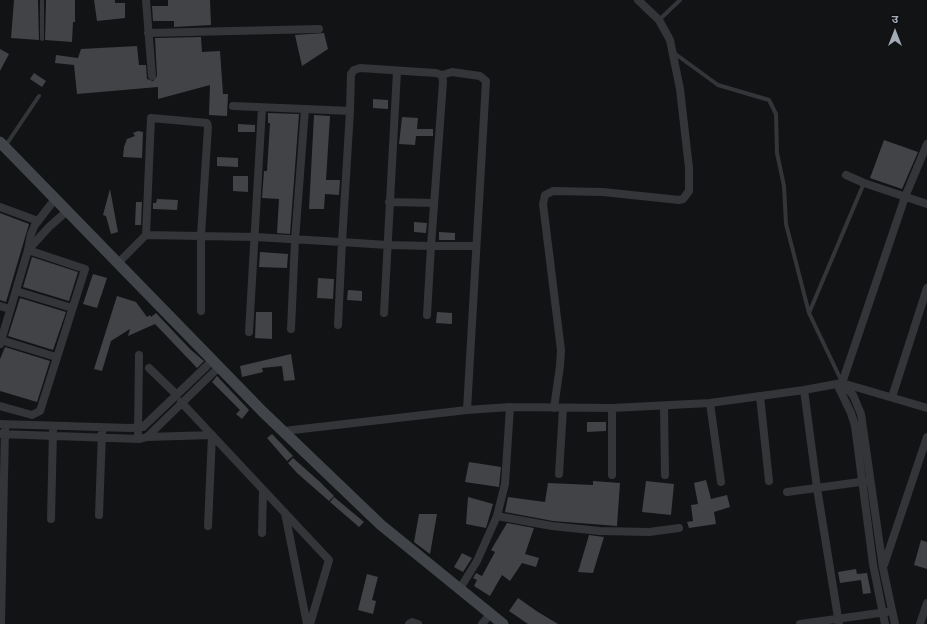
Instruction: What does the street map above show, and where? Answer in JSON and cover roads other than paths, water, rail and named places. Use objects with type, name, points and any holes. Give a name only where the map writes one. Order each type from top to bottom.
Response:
[{"type":"main road","points":[[2,144],[284,432],[381,525],[500,623]]},
{"type":"street","points":[[146,0],[152,76]]},
{"type":"street","points":[[554,408],[561,350],[543,204],[545,195],[554,191],[603,192],[662,199],[683,199],[689,191],[689,168],[680,89],[670,40],[659,20],[638,0]]},
{"type":"street","points":[[148,33],[319,29]]},
{"type":"street","points":[[338,325],[351,74],[354,70],[360,68],[436,73],[442,75],[452,72],[480,76],[486,81],[467,410]]},
{"type":"street","points":[[384,313],[397,71]]},
{"type":"street","points":[[427,315],[444,82],[442,75]]},
{"type":"street","points":[[232,106],[350,111]]},
{"type":"street","points":[[249,332],[262,108]]},
{"type":"street","points":[[291,329],[295,240],[305,109]]},
{"type":"street","points":[[118,263],[146,235],[151,118],[203,121],[207,123],[208,127],[201,235],[201,311]]},
{"type":"street","points":[[885,624],[873,564],[853,419],[840,383],[905,197],[927,144]]},
{"type":"street","points":[[846,175],[864,183],[927,204]]},
{"type":"street","points":[[56,199],[38,221],[31,234],[16,292],[0,342],[56,356]]},
{"type":"street","points":[[389,202],[434,203]]},
{"type":"street","points":[[0,206],[38,221]]},
{"type":"street","points":[[28,250],[49,227],[67,212]]},
{"type":"street","points":[[146,235],[255,237],[387,245],[476,246]]},
{"type":"street","points":[[0,406],[32,415],[40,411],[56,356],[85,269],[28,250]]},
{"type":"street","points":[[892,397],[927,288]]},
{"type":"street","points":[[16,292],[72,308]]},
{"type":"street","points":[[0,306],[10,309]]},
{"type":"street","points":[[139,355],[137,428],[143,438]]},
{"type":"street","points":[[143,438],[176,402],[216,364]]},
{"type":"street","points":[[149,368],[176,402],[212,435],[329,560],[308,624]]},
{"type":"street","points":[[840,383],[852,396],[861,414],[872,480],[883,568],[895,624]]},
{"type":"street","points":[[284,432],[467,410],[510,407],[612,408],[710,403],[804,390],[840,383],[927,408]]},
{"type":"street","points":[[804,390],[817,488],[838,621]]},
{"type":"street","points":[[760,396],[769,481]]},
{"type":"street","points":[[1,624],[2,424],[137,428],[143,427],[176,402]]},
{"type":"street","points":[[710,403],[721,482]]},
{"type":"street","points":[[664,406],[665,475]]},
{"type":"street","points":[[459,590],[477,561],[497,516],[505,484],[510,407]]},
{"type":"street","points":[[559,474],[563,408]]},
{"type":"street","points":[[612,408],[612,475]]},
{"type":"street","points":[[51,520],[53,426]]},
{"type":"street","points":[[99,515],[102,428]]},
{"type":"street","points":[[2,434],[102,438],[212,435]]},
{"type":"street","points":[[208,526],[212,435]]},
{"type":"street","points":[[883,568],[927,437]]},
{"type":"street","points":[[787,492],[872,480]]},
{"type":"street","points":[[262,534],[263,490]]},
{"type":"street","points":[[285,513],[308,624]]},
{"type":"street","points":[[497,516],[552,526],[600,531],[649,532],[679,528]]},
{"type":"street","points":[[920,624],[927,603]]},
{"type":"street","points":[[800,624],[838,621],[892,611]]},
{"type":"street","points":[[482,624],[490,614]]},
{"type":"street","points":[[409,624],[412,622],[418,624]]},
{"type":"lane","points":[[42,0],[42,39]]},
{"type":"lane","points":[[659,20],[680,0]]},
{"type":"lane","points":[[673,53],[718,85],[769,100],[776,114],[777,153],[784,186],[786,224],[809,313],[840,383]]},
{"type":"lane","points":[[2,144],[39,96]]},
{"type":"lane","points":[[809,313],[864,183]]}]
